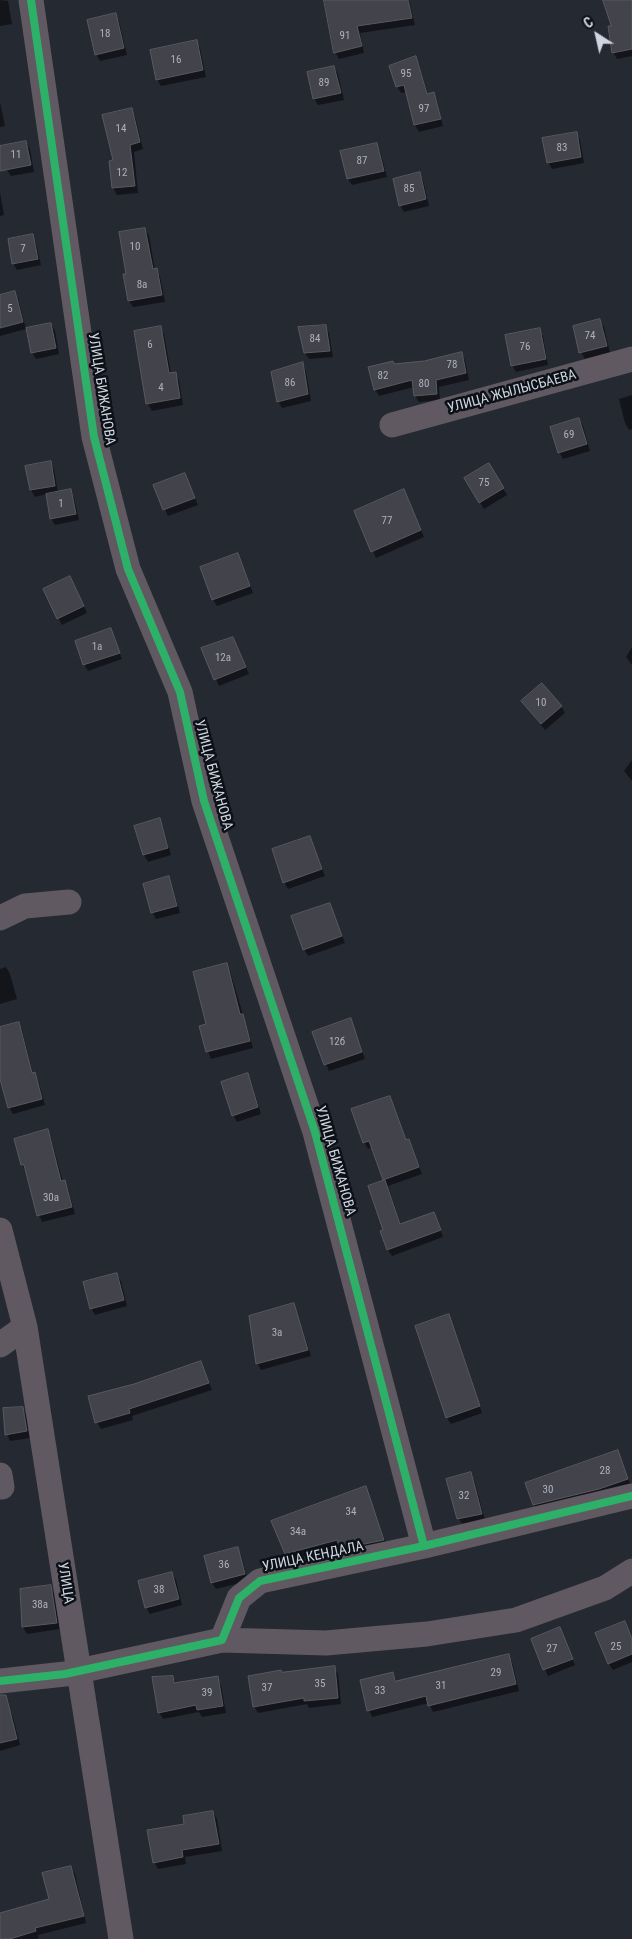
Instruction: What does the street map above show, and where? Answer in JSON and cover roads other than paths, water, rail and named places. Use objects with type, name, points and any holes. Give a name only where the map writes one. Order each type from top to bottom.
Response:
[{"type":"street","name":"УЛИЦА БИЖАНОВА","points":[[31,0],[94,437],[128,568],[180,692],[204,801],[316,1132],[424,1546]]},
{"type":"street","name":"УЛИЦА ЖЫЛЫСБАЕВА","points":[[392,425],[632,359]]},
{"type":"street","points":[[0,918],[25,906],[69,902]]},
{"type":"street","name":"УЛИЦА","points":[[0,1230],[25,1327],[121,1939]]},
{"type":"street","points":[[0,1345],[25,1327]]},
{"type":"street","name":"УЛИЦА КЕНДАЛА","points":[[222,1640],[240,1598],[260,1581],[424,1546],[632,1496]]},
{"type":"street","points":[[0,1681],[79,1671],[222,1640],[326,1643],[427,1634],[516,1620],[605,1588],[632,1571]]}]
